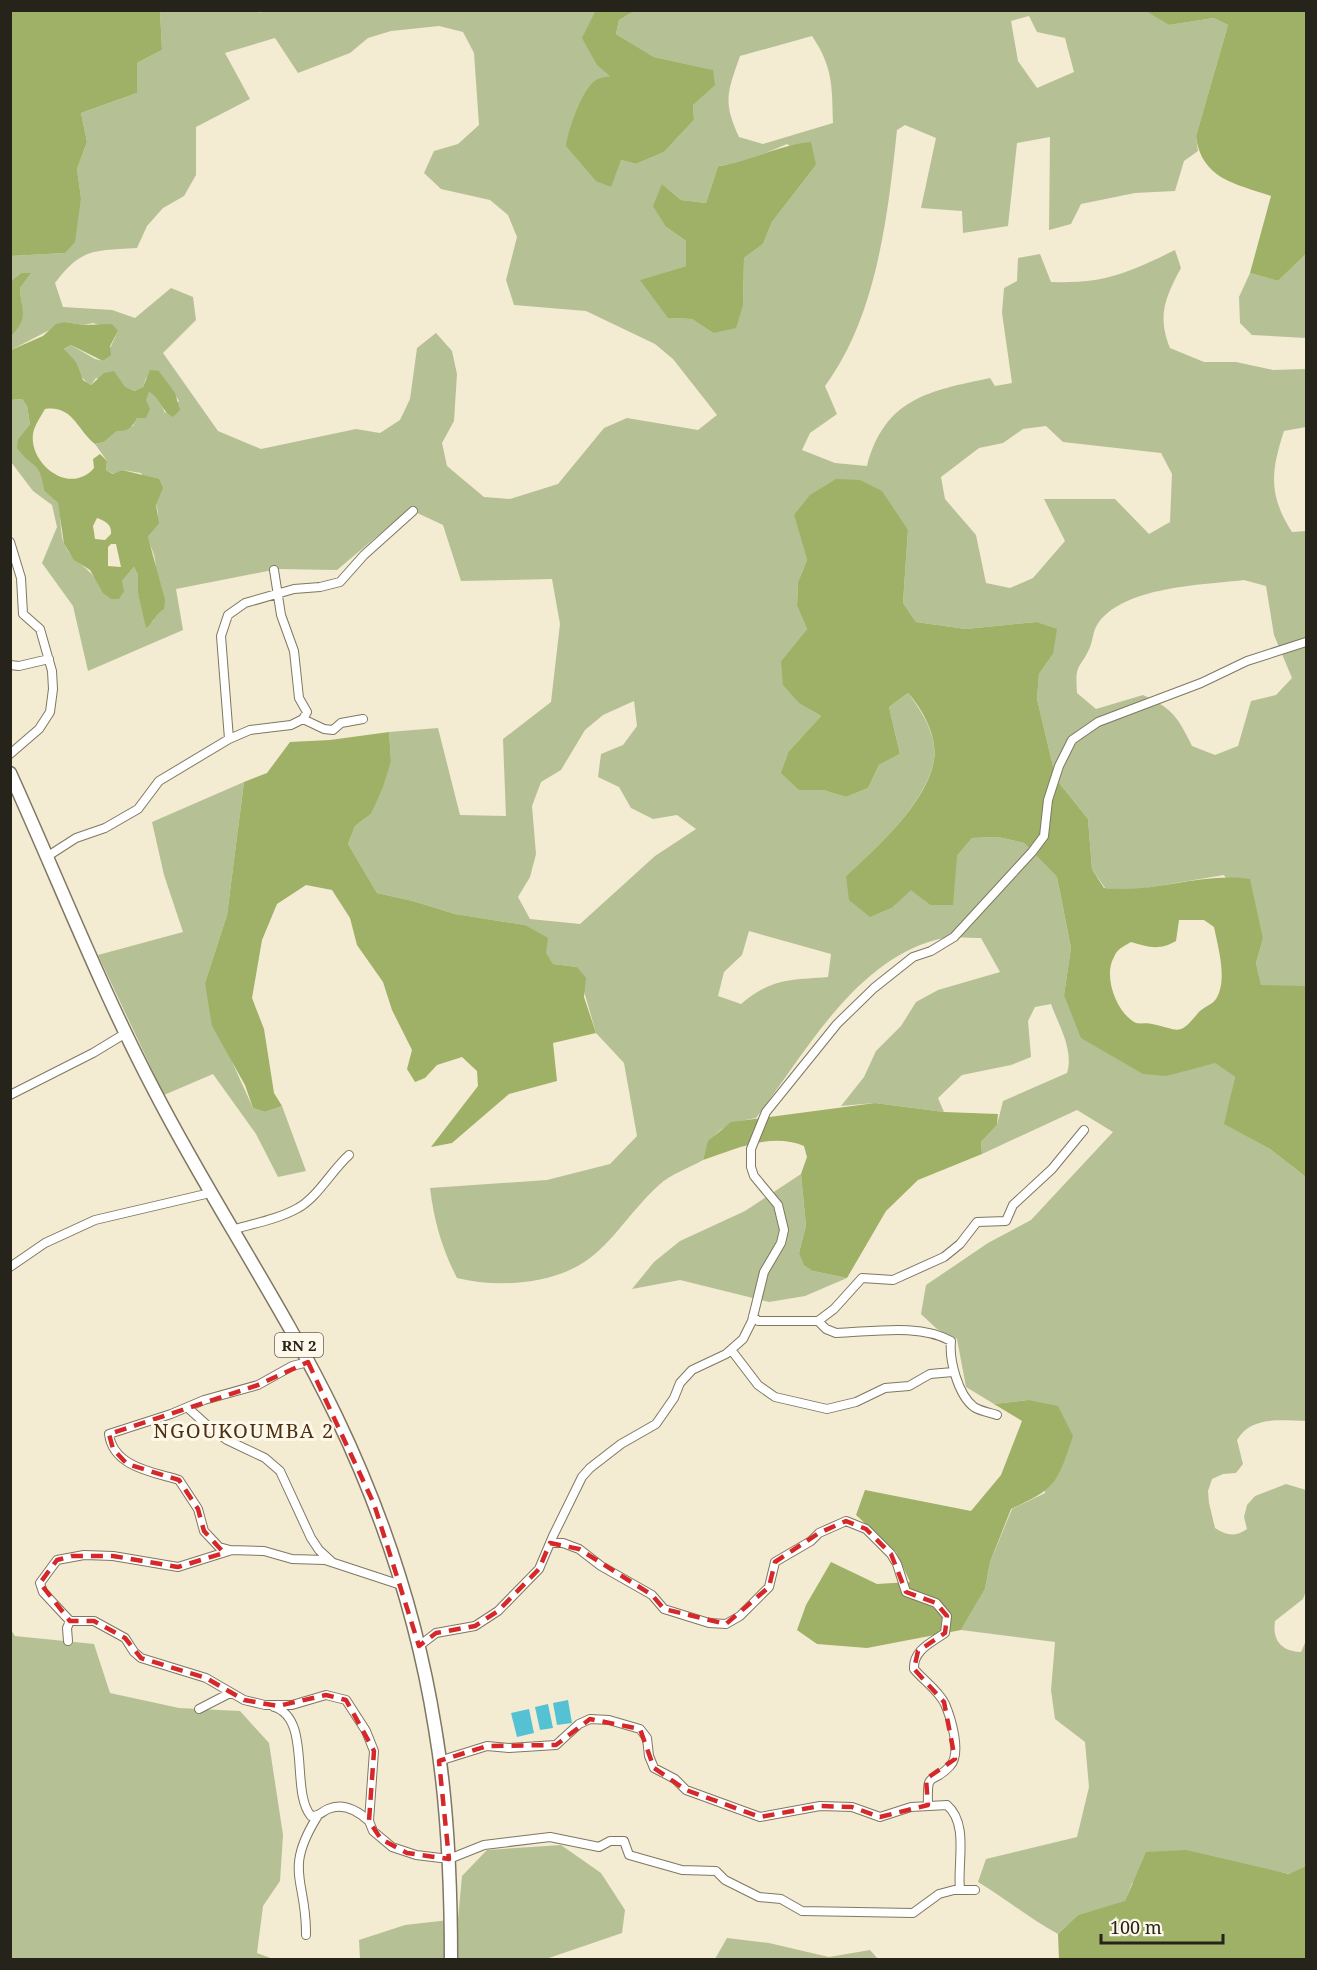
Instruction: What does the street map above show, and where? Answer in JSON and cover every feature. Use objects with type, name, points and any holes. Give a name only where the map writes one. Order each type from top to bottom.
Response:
[{"type":"main road","name":"RN 2","points":[[10,773],[120,1013],[126,1033],[210,1193],[308,1362],[336,1415],[374,1504],[401,1585],[418,1646],[439,1761],[449,1859],[451,1959]]},
{"type":"street","points":[[230,739],[220,636],[228,615],[245,603],[276,594],[340,582],[364,555],[413,511]]},
{"type":"street","points":[[10,542],[21,578],[23,614],[40,629],[49,659],[53,689],[50,712],[39,729],[10,754]]},
{"type":"street","points":[[48,856],[76,838],[105,828],[138,809],[159,781],[230,739],[250,730],[291,725],[303,719],[307,712],[299,698],[294,651],[281,615],[274,570]]},
{"type":"street","points":[[418,1646],[436,1633],[475,1626],[498,1611],[539,1569],[582,1477],[590,1468],[621,1443],[656,1424],[674,1398],[680,1383],[692,1370],[732,1351],[743,1340],[753,1316],[764,1272],[781,1243],[784,1230],[783,1219],[773,1196],[754,1176],[751,1167],[751,1149],[766,1112],[824,1038],[874,988],[913,957],[931,951],[954,936],[1032,852],[1044,836],[1048,800],[1059,766],[1072,740],[1098,722],[1201,683],[1247,661],[1306,642]]},
{"type":"street","points":[[10,665],[36,664],[49,659]]},
{"type":"street","points":[[303,719],[324,729],[333,730],[341,723],[363,719]]},
{"type":"street","points":[[10,1095],[93,1053],[126,1033]]},
{"type":"street","points":[[753,1316],[758,1322],[818,1321],[834,1309],[862,1278],[893,1280],[944,1257],[960,1244],[977,1222],[1006,1221],[1013,1205],[1052,1169],[1084,1130]]},
{"type":"street","points":[[231,1230],[297,1208],[313,1196],[333,1170],[349,1155]]},
{"type":"street","points":[[10,1267],[45,1243],[95,1220],[210,1193]]},
{"type":"street","points":[[818,1321],[826,1329],[836,1333],[908,1331],[942,1336],[951,1341],[950,1355],[953,1372],[975,1408],[997,1415]]},
{"type":"street","points":[[732,1351],[758,1385],[775,1397],[827,1409],[856,1402],[885,1388],[909,1386],[930,1374],[953,1372]]},
{"type":"street","points":[[308,1362],[292,1366],[264,1382],[212,1397],[109,1434],[113,1449],[127,1464],[179,1479],[198,1509],[204,1531],[219,1547],[230,1550],[264,1551],[292,1559],[333,1563],[401,1585]]},
{"type":"street","points":[[188,1407],[208,1427],[227,1440],[265,1458],[280,1471],[311,1538],[319,1550],[333,1563]]},
{"type":"street","points":[[550,1543],[562,1543],[579,1549],[601,1566],[652,1595],[664,1609],[709,1623],[726,1624],[740,1616],[769,1587],[775,1562],[833,1526],[846,1521],[866,1529],[897,1564],[906,1592],[936,1603],[946,1616],[945,1633],[918,1651],[913,1660],[914,1669],[944,1702],[955,1747],[955,1759],[950,1767],[930,1778],[927,1784],[928,1805]]},
{"type":"street","points":[[230,1550],[178,1567],[112,1556],[84,1555],[57,1560],[40,1583],[43,1592],[70,1621],[94,1622],[125,1638],[141,1658],[206,1678],[230,1693],[280,1709],[290,1721],[297,1740],[303,1805],[311,1816],[316,1817]]},
{"type":"street","points":[[68,1641],[67,1628],[70,1621]]},
{"type":"street","points":[[199,1708],[230,1693]]},
{"type":"street","points":[[265,1705],[292,1705],[326,1695],[346,1700],[366,1731],[374,1751],[369,1821],[373,1831],[392,1847],[407,1853],[449,1859],[484,1845],[531,1839],[550,1837],[599,1847],[618,1840],[624,1841],[629,1855],[682,1870],[716,1871],[725,1880],[759,1897],[781,1899],[802,1911],[913,1913],[939,1894],[975,1890]]},
{"type":"street","points":[[439,1761],[487,1746],[509,1748],[556,1745],[579,1724],[590,1719],[609,1719],[640,1729],[647,1738],[649,1756],[654,1768],[675,1779],[686,1790],[760,1817],[820,1806],[852,1807],[880,1817],[912,1807],[947,1805],[955,1812],[961,1853],[958,1874],[960,1890]]},
{"type":"street","points":[[306,1935],[307,1914],[297,1876],[298,1856],[316,1817],[336,1806],[359,1812],[369,1821]]},
{"type":"highlighted area","points":[[308,1362],[374,1504],[419,1646],[436,1633],[475,1626],[498,1611],[539,1569],[550,1543],[579,1549],[652,1595],[664,1609],[726,1624],[769,1587],[775,1562],[819,1533],[846,1521],[866,1529],[891,1554],[906,1592],[936,1603],[947,1616],[945,1633],[918,1651],[914,1669],[944,1702],[955,1759],[926,1779],[928,1805],[880,1817],[852,1807],[820,1806],[760,1817],[686,1790],[654,1768],[640,1729],[590,1719],[556,1745],[487,1746],[439,1761],[449,1859],[407,1853],[381,1839],[369,1821],[374,1751],[346,1700],[326,1695],[278,1706],[244,1700],[206,1678],[141,1658],[125,1638],[94,1621],[70,1621],[40,1583],[57,1560],[72,1556],[113,1556],[178,1567],[224,1553],[204,1531],[198,1509],[179,1480],[127,1464],[113,1449],[109,1434],[258,1385]]},
{"type":"green space","points":[[11,10],[160,11],[162,50],[137,63],[137,93],[81,113],[87,142],[77,169],[81,198],[75,242],[65,253],[11,256]]},
{"type":"green space","points":[[259,10],[260,13],[263,10],[596,11],[583,38],[611,76],[621,160],[636,164],[664,152],[694,120],[693,105],[712,70],[654,57],[616,34],[619,20],[633,12],[1146,10],[1169,25],[1214,18],[1228,25],[1196,136],[1198,151],[1184,161],[1175,191],[1135,193],[1081,204],[1071,224],[1049,230],[1050,137],[1017,143],[1008,226],[963,233],[962,211],[921,208],[936,138],[905,125],[897,130],[884,229],[868,296],[843,358],[825,386],[837,414],[810,433],[802,450],[835,463],[867,466],[875,443],[885,425],[912,401],[948,388],[990,378],[995,386],[1012,383],[1002,313],[1004,288],[1017,281],[1018,258],[1040,254],[1051,282],[1070,282],[1101,279],[1129,271],[1175,250],[1181,268],[1167,298],[1164,317],[1166,337],[1170,348],[1204,362],[1236,362],[1273,370],[1306,369],[1306,427],[1284,431],[1276,458],[1274,483],[1279,506],[1292,532],[1306,531],[1306,986],[1261,986],[1256,963],[1263,939],[1224,875],[1128,891],[1105,888],[1092,869],[1088,819],[1056,779],[1037,699],[1039,674],[1053,654],[1036,622],[966,629],[916,622],[903,603],[908,530],[794,514],[807,560],[798,582],[797,606],[807,629],[781,661],[800,704],[821,716],[789,751],[799,790],[823,790],[846,797],[868,788],[879,765],[900,754],[889,707],[908,693],[923,715],[931,733],[935,751],[934,760],[922,792],[886,838],[846,876],[893,907],[911,889],[930,905],[957,856],[972,838],[998,837],[1024,843],[1057,877],[1071,948],[1064,995],[1167,1076],[1214,1062],[1235,1077],[1225,1124],[1270,1149],[1306,1177],[1306,1421],[1277,1420],[1251,1426],[1237,1440],[1243,1464],[1236,1473],[1223,1474],[1212,1479],[1208,1491],[1215,1528],[1223,1533],[1231,1534],[1247,1529],[1244,1517],[1247,1505],[1255,1496],[1286,1484],[1306,1490],[1306,1591],[1303,1599],[1275,1621],[1274,1628],[1280,1644],[1288,1650],[1301,1652],[1306,1641],[1306,1866],[1290,1874],[1239,1864],[1132,1883],[1125,1902],[1078,1915],[1058,1934],[978,1882],[986,1859],[1077,1837],[1089,1787],[1085,1742],[1055,1719],[1051,1690],[1055,1642],[961,1630],[985,1589],[990,1562],[1012,1509],[1045,1493],[1028,1400],[994,1404],[966,1387],[957,1339],[937,1329],[921,1314],[926,1285],[988,1243],[1031,1220],[1113,1132],[1077,1110],[982,1154],[981,1142],[997,1125],[1003,1101],[1067,1073],[1069,1056],[1067,1047],[1051,1004],[1035,1007],[1028,1021],[1031,1057],[1011,1065],[962,1075],[938,1098],[944,1112],[875,1103],[841,1106],[864,1077],[876,1051],[901,1026],[916,1002],[938,990],[1000,972],[981,938],[935,940],[906,952],[879,969],[833,1014],[756,1118],[729,1125],[716,1134],[703,1160],[659,1185],[590,1258],[560,1274],[526,1282],[490,1283],[457,1278],[439,1234],[430,1188],[547,1180],[610,1164],[637,1136],[624,1063],[596,1033],[577,967],[553,964],[525,925],[455,914],[377,893],[348,844],[355,826],[371,814],[391,761],[389,732],[438,728],[460,815],[506,816],[503,739],[551,702],[560,624],[552,579],[461,581],[443,525],[413,511],[401,516],[337,570],[278,569],[176,589],[183,630],[88,671],[73,606],[42,563],[57,527],[52,505],[33,491],[11,462],[11,400],[22,399],[27,406],[30,424],[18,439],[29,460],[42,472],[44,491],[58,503],[62,536],[68,552],[96,579],[99,585],[122,581],[134,567],[138,575],[138,594],[153,622],[157,580],[154,555],[148,537],[157,520],[158,513],[154,498],[141,473],[122,470],[114,474],[106,470],[107,461],[95,444],[104,442],[117,431],[133,426],[149,392],[158,396],[165,413],[179,401],[159,371],[146,378],[143,387],[134,391],[96,378],[91,385],[86,382],[63,350],[71,345],[95,359],[104,361],[118,331],[93,323],[84,325],[65,322],[11,350],[10,336],[22,319],[20,288],[30,274],[21,273],[11,281],[11,256],[65,253],[81,198],[77,169],[87,142],[81,113],[137,93],[137,63],[162,50],[160,11]],"holes":[[[1029,16],[1037,32],[1065,38],[1074,72],[1037,88],[1018,61],[1011,21]],[[439,26],[463,32],[474,53],[479,125],[458,144],[434,151],[424,173],[441,189],[490,200],[508,215],[517,237],[506,280],[514,305],[586,311],[655,344],[673,359],[717,415],[698,430],[627,418],[604,428],[558,484],[510,499],[484,497],[447,466],[442,443],[454,421],[457,374],[452,351],[436,333],[417,348],[410,399],[400,420],[380,433],[356,429],[261,449],[218,431],[163,353],[196,320],[193,297],[171,288],[135,318],[112,310],[63,307],[55,283],[65,271],[73,263],[90,253],[137,248],[147,226],[163,208],[184,196],[196,175],[196,127],[250,99],[225,53],[275,38],[298,73],[350,53],[368,38],[391,31]],[[812,36],[828,67],[833,123],[763,144],[739,137],[730,114],[730,88],[740,56]],[[787,144],[816,165],[772,222],[763,244],[744,258],[743,305],[713,333],[692,319],[669,318],[641,280],[686,266],[686,241],[666,227],[662,184],[681,200],[706,203],[718,166],[744,162]],[[1046,426],[1063,442],[1161,453],[1172,474],[1170,522],[1149,534],[1115,499],[1044,499],[1065,541],[1033,578],[1010,588],[986,583],[976,535],[945,499],[941,477],[979,448],[1003,443],[1023,429]],[[1244,580],[1266,586],[1274,635],[1292,678],[1276,695],[1251,701],[1238,746],[1215,755],[1192,746],[1173,714],[1161,704],[1143,695],[1096,709],[1077,693],[1077,671],[1090,647],[1097,625],[1109,612],[1125,602],[1144,595],[1186,586]],[[634,701],[637,726],[623,745],[601,754],[598,777],[619,787],[631,808],[653,819],[677,815],[696,829],[655,856],[580,924],[530,919],[518,897],[530,877],[536,854],[532,806],[541,782],[561,770],[585,730],[603,715]],[[749,931],[831,954],[828,977],[792,980],[772,985],[752,995],[741,1004],[718,996],[724,972],[742,955]]]},
{"type":"green space","points":[[596,10],[653,11],[633,12],[619,20],[616,34],[654,57],[713,70],[715,85],[693,105],[694,120],[664,152],[636,164],[621,160],[611,187],[596,181],[566,146],[573,120],[586,92],[596,80],[610,76],[597,65],[582,38]]},
{"type":"green space","points":[[1146,11],[1306,11],[1306,254],[1278,281],[1250,273],[1271,196],[1233,183],[1213,171],[1199,150],[1196,136],[1228,25],[1214,18],[1169,25]]},
{"type":"green space","points":[[811,142],[816,165],[772,222],[763,244],[744,258],[743,305],[736,328],[713,333],[692,319],[668,318],[640,280],[686,266],[686,241],[666,227],[653,206],[662,184],[681,200],[706,203],[718,166],[787,146]]},
{"type":"green space","points":[[1306,254],[1306,338],[1252,335],[1240,323],[1239,297],[1250,273],[1278,281]]},
{"type":"green space","points":[[21,273],[31,273],[20,288],[23,314],[21,323],[11,336],[11,281]]},
{"type":"green space","points":[[65,322],[84,325],[112,324],[118,331],[110,346],[111,355],[103,361],[71,345],[64,349],[76,362],[83,380],[91,385],[104,373],[114,371],[125,387],[134,391],[143,387],[150,370],[159,371],[175,393],[180,410],[173,417],[149,392],[146,400],[150,409],[146,418],[137,418],[129,428],[117,431],[104,442],[95,444],[74,420],[62,411],[54,409],[45,409],[33,434],[33,445],[37,456],[53,473],[63,477],[74,479],[84,476],[94,468],[93,459],[100,454],[107,461],[106,470],[113,474],[122,470],[159,479],[163,488],[156,505],[159,523],[148,537],[165,600],[164,609],[146,628],[138,593],[138,575],[134,567],[122,581],[124,591],[119,599],[111,599],[103,593],[90,570],[74,560],[64,544],[58,503],[44,491],[38,469],[17,448],[18,439],[30,424],[27,406],[22,399],[11,400],[11,350],[43,336],[56,324]],"holes":[[[97,518],[109,525],[111,534],[105,540],[95,539],[93,526]],[[116,544],[121,567],[108,566],[108,547]]]},
{"type":"green space","points":[[836,479],[860,480],[882,491],[908,530],[903,603],[916,622],[966,629],[1036,622],[1057,629],[1053,654],[1039,674],[1037,699],[1056,779],[1088,819],[1092,869],[1104,888],[1141,888],[1214,878],[1250,879],[1263,939],[1256,963],[1261,985],[1306,986],[1306,1177],[1270,1149],[1224,1124],[1235,1077],[1215,1063],[1167,1076],[1143,1074],[1081,1038],[1064,995],[1071,948],[1057,877],[1024,843],[998,837],[972,838],[957,856],[953,905],[930,905],[911,890],[893,907],[870,917],[849,900],[846,876],[872,852],[911,808],[930,776],[935,751],[928,724],[908,693],[889,707],[900,754],[879,765],[868,788],[846,797],[823,790],[799,790],[781,773],[789,751],[821,716],[800,704],[783,685],[781,661],[807,629],[797,606],[798,582],[807,560],[794,515],[810,495]],"holes":[[[1179,920],[1204,920],[1214,927],[1220,954],[1222,973],[1220,991],[1216,999],[1182,1029],[1134,1022],[1122,1010],[1113,993],[1110,974],[1115,954],[1131,942],[1154,947],[1170,944],[1176,941]]]},
{"type":"green space","points":[[389,732],[391,761],[383,787],[371,814],[355,826],[348,844],[377,893],[455,914],[525,925],[548,938],[546,953],[553,964],[577,967],[586,978],[584,997],[596,1033],[553,1043],[557,1081],[509,1094],[452,1143],[431,1147],[478,1086],[477,1071],[462,1057],[437,1065],[425,1078],[415,1082],[407,1069],[412,1050],[392,1010],[383,982],[357,945],[350,918],[332,890],[306,885],[277,904],[262,940],[252,998],[264,1029],[274,1093],[282,1106],[265,1112],[253,1108],[245,1085],[212,1026],[205,983],[227,915],[244,782],[267,773],[290,742],[330,740]]},
{"type":"green space","points":[[244,782],[227,915],[205,983],[233,1064],[253,1108],[265,1112],[282,1106],[306,1171],[278,1177],[256,1134],[213,1074],[164,1095],[98,955],[183,932],[164,875],[152,822]]},
{"type":"green space","points":[[875,1103],[944,1112],[998,1114],[997,1125],[981,1142],[982,1154],[918,1180],[886,1211],[847,1278],[813,1271],[804,1265],[799,1253],[806,1226],[801,1174],[807,1157],[804,1146],[791,1142],[766,1141],[703,1160],[708,1141],[731,1122]]},
{"type":"green space","points":[[801,1174],[806,1226],[799,1253],[813,1271],[847,1278],[805,1296],[769,1302],[680,1280],[632,1289],[654,1262],[680,1241],[745,1211]]},
{"type":"green space","points":[[1028,1400],[1058,1406],[1073,1436],[1063,1464],[1053,1482],[1038,1495],[1011,1509],[990,1562],[985,1589],[961,1630],[867,1648],[817,1644],[797,1630],[806,1605],[831,1562],[877,1584],[910,1582],[896,1552],[856,1515],[865,1490],[971,1511],[1001,1475],[1022,1421],[994,1404]]},
{"type":"green space","points":[[10,1629],[15,1636],[94,1644],[110,1693],[179,1708],[240,1711],[269,1743],[283,1835],[280,1881],[263,1906],[257,1953],[273,1959],[11,1959]]},
{"type":"green space","points":[[561,1845],[601,1873],[625,1910],[622,1933],[546,1959],[360,1959],[359,1940],[405,1925],[458,1919],[462,1876],[487,1850]]},
{"type":"green space","points":[[1186,1850],[1289,1874],[1306,1866],[1306,1959],[1059,1959],[1058,1934],[1078,1915],[1125,1901],[1146,1852]]},
{"type":"green space","points":[[727,1938],[769,1943],[829,1957],[870,1950],[878,1959],[715,1959]]},
{"type":"water","points":[[568,1700],[572,1723],[557,1725],[553,1703]]},
{"type":"water","points":[[548,1704],[553,1728],[540,1730],[535,1707]]},
{"type":"water","points":[[529,1709],[534,1733],[517,1737],[511,1713]]},
{"type":"district","name":"NGOUKOUMBA 2","points":[[244,1430]]}]
